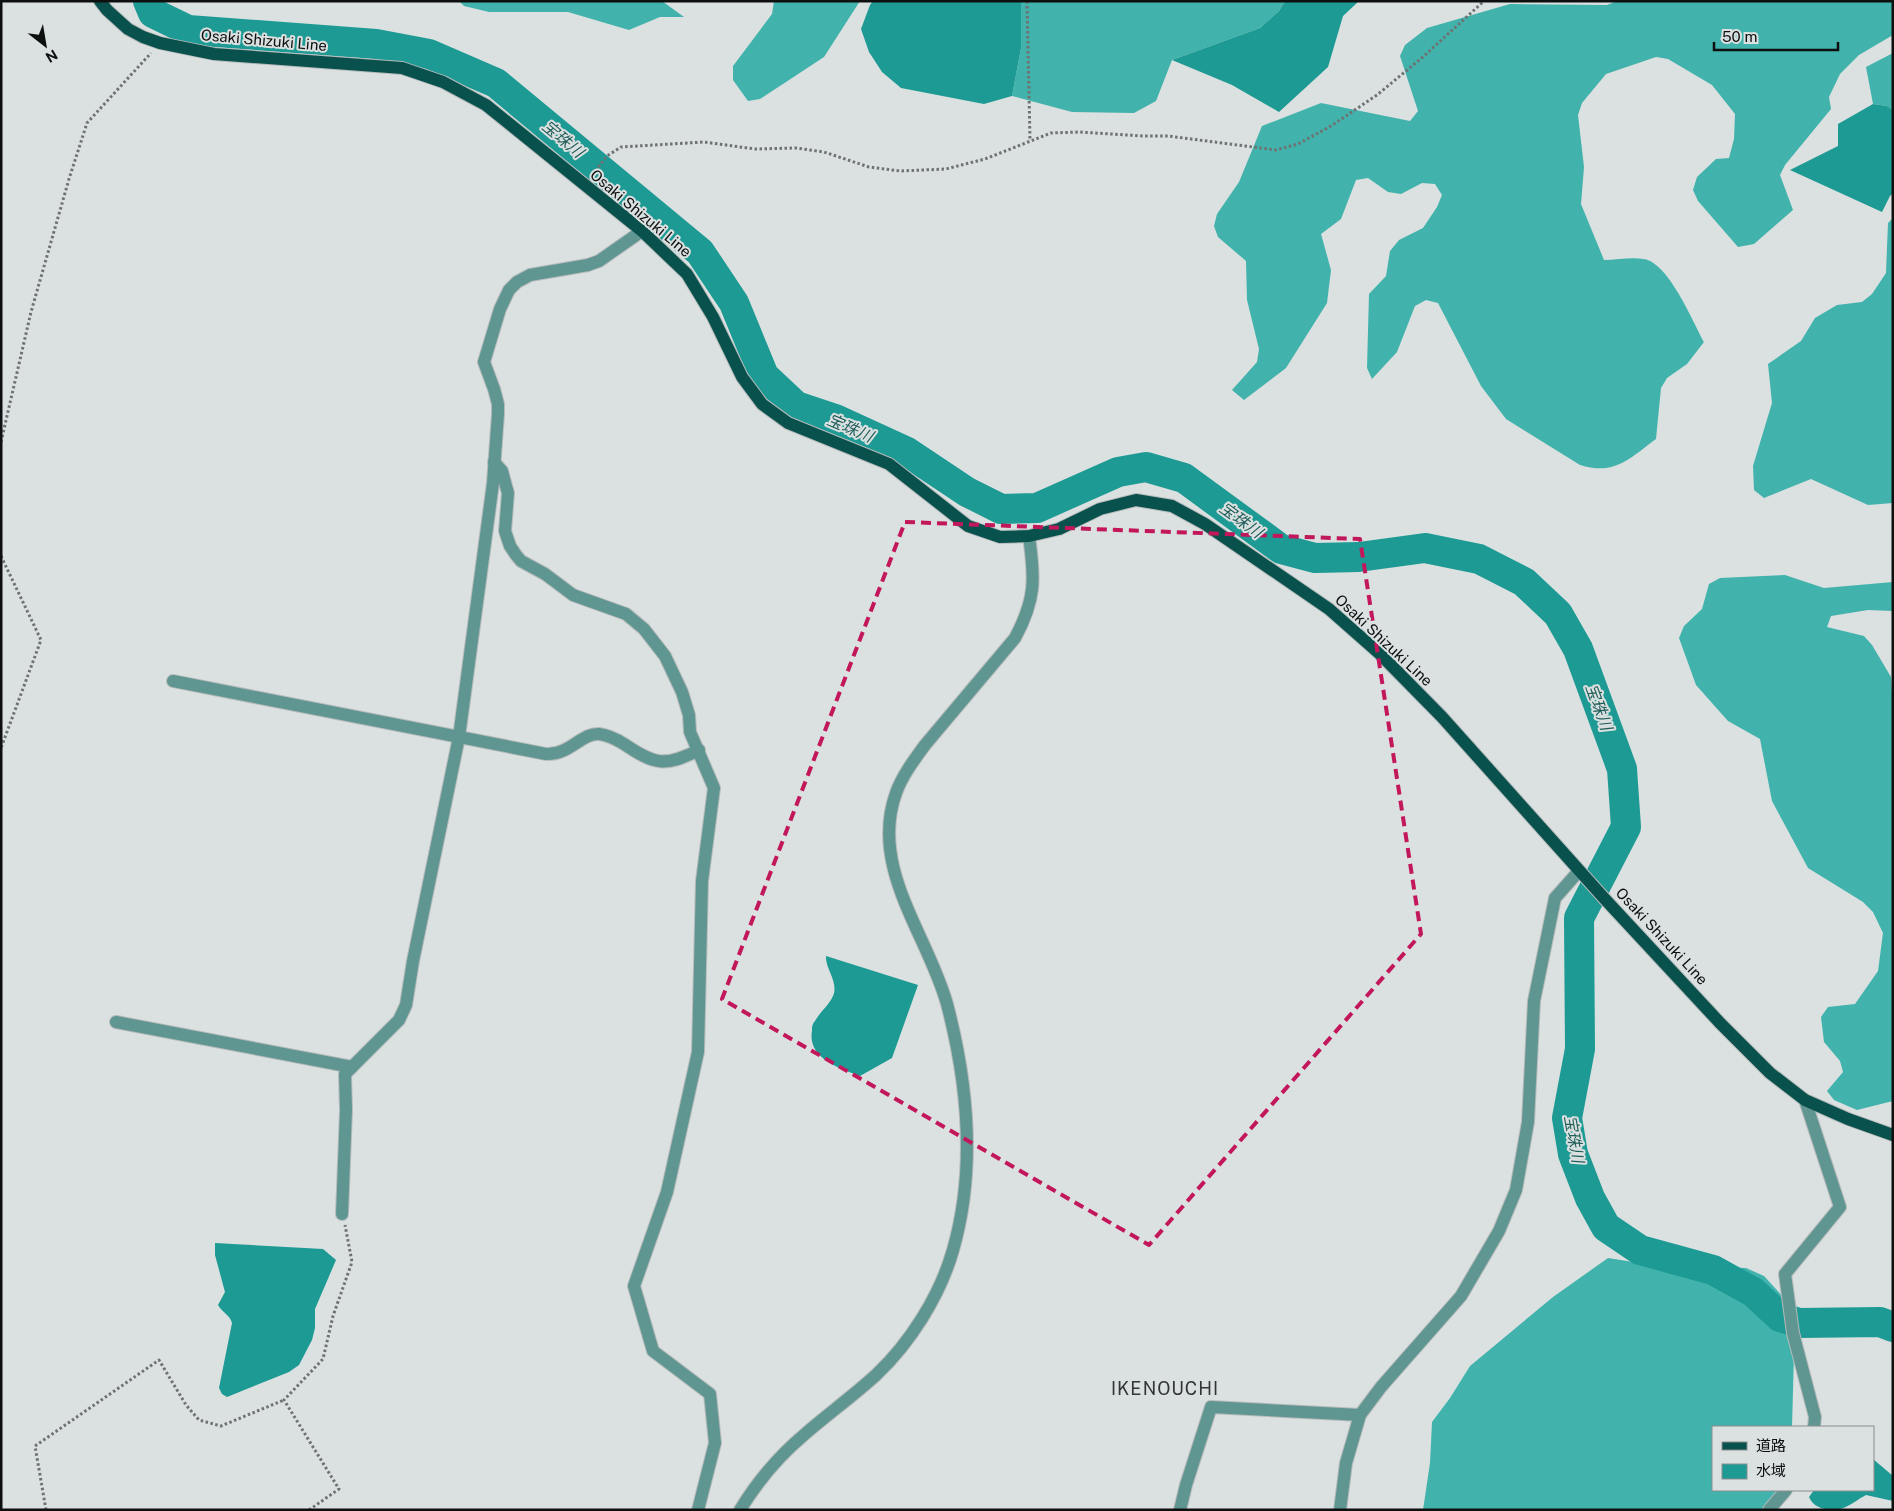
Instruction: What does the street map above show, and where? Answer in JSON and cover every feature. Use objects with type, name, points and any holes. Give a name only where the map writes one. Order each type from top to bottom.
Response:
[{"type":"main road","name":"Osaki Shizuki Line","points":[[100,1],[106,10],[128,29],[143,37],[160,42],[214,54],[402,68],[443,82],[486,105],[642,232],[687,274],[713,317],[742,377],[762,404],[788,423],[890,464],[968,526],[1000,537],[1029,536],[1059,529],[1100,509],[1136,500],[1172,506],[1205,524],[1329,609],[1380,654],[1442,717],[1603,897],[1770,1074],[1805,1100],[1848,1119],[1893,1134]]},
{"type":"street","points":[[342,1214],[346,1110],[345,1074],[398,1020],[406,1005],[413,961],[459,737],[494,462],[498,404],[484,362],[500,308],[509,290],[517,282],[530,275],[588,265],[598,261],[642,232]]},
{"type":"street","points":[[494,462],[502,471],[508,493],[505,531],[510,546],[516,555],[521,561],[552,579],[573,596],[626,614],[644,629],[665,656],[682,692],[688,709],[690,732],[714,788],[702,881],[698,1052],[667,1192],[634,1286],[653,1351],[710,1394],[715,1443],[698,1510]]},
{"type":"street","points":[[740,1510],[772,1466],[789,1448],[867,1383],[903,1344],[935,1295],[953,1251],[960,1224],[966,1184],[966,1110],[961,1071],[938,976],[895,873],[888,840],[889,819],[896,791],[912,763],[1015,638],[1023,623],[1033,591],[1034,572],[1029,536]]},
{"type":"street","points":[[173,681],[546,754],[560,753],[588,736],[600,734],[616,739],[648,759],[669,762],[684,758],[699,750]]},
{"type":"street","points":[[1340,1510],[1346,1463],[1360,1415],[1380,1387],[1461,1296],[1500,1231],[1516,1190],[1528,1122],[1534,1001],[1555,898],[1582,874]]},
{"type":"street","points":[[116,1022],[352,1068]]},
{"type":"street","points":[[1805,1100],[1840,1207],[1785,1274],[1793,1333],[1815,1417],[1814,1426]]},
{"type":"street","points":[[1180,1510],[1211,1407],[1360,1415]]},
{"type":"street","points":[[1769,1510],[1785,1491]]},
{"type":"path","points":[[1027,1],[1030,140]]},
{"type":"path","points":[[592,176],[607,156],[621,147],[704,142],[755,149],[796,148],[824,152],[868,167],[900,171],[946,169],[985,159],[1052,133],[1079,132],[1168,136],[1276,150],[1298,144],[1331,126],[1377,94],[1424,56],[1484,1]]},
{"type":"path","points":[[1,442],[31,312],[87,123],[160,42]]},
{"type":"path","points":[[1,556],[41,640],[1,748]]},
{"type":"path","points":[[46,1510],[35,1446],[159,1360],[186,1405],[199,1420],[221,1426],[284,1400],[322,1359],[332,1316],[352,1262],[342,1214]]},
{"type":"path","points":[[284,1400],[339,1489],[309,1510]]},
{"type":"highlighted area","points":[[905,522],[1360,539],[1421,934],[1149,1245],[722,999]]},
{"type":"shaded area","points":[[459,1],[662,1],[684,17],[660,17],[629,30],[568,12],[489,12],[464,6]]},
{"type":"shaded area","points":[[774,1],[860,1],[824,57],[760,99],[748,101],[733,80],[733,66],[772,14]]},
{"type":"shaded area","points":[[1021,1],[1285,1],[1279,11],[1260,28],[1172,60],[1156,101],[1134,113],[1072,112],[1012,96],[1021,48]]},
{"type":"shaded area","points":[[1617,1],[1893,1],[1893,35],[1859,55],[1840,74],[1829,97],[1831,109],[1785,165],[1780,175],[1793,210],[1754,244],[1738,247],[1698,201],[1693,190],[1697,177],[1716,159],[1729,158],[1734,139],[1735,114],[1712,85],[1668,59],[1656,57],[1606,74],[1582,103],[1578,115],[1584,167],[1581,204],[1604,260],[1638,258],[1652,262],[1662,270],[1679,294],[1704,342],[1687,364],[1667,378],[1661,388],[1656,439],[1630,458],[1613,467],[1592,468],[1580,465],[1506,419],[1481,386],[1438,303],[1426,300],[1415,306],[1397,352],[1372,379],[1367,368],[1369,294],[1386,276],[1390,251],[1399,240],[1423,228],[1437,207],[1442,195],[1435,184],[1422,183],[1401,194],[1388,192],[1368,178],[1356,180],[1341,219],[1321,234],[1331,270],[1327,303],[1286,368],[1244,400],[1232,390],[1257,362],[1259,349],[1247,300],[1246,261],[1218,237],[1214,226],[1217,214],[1239,182],[1262,126],[1321,103],[1410,121],[1418,111],[1400,56],[1405,45],[1427,28],[1510,4],[1607,5]]},
{"type":"shaded area","points":[[1893,53],[1893,110],[1887,106],[1873,104],[1866,67]]},
{"type":"shaded area","points":[[1893,218],[1893,503],[1868,505],[1811,479],[1764,498],[1754,490],[1753,466],[1772,403],[1768,364],[1801,341],[1815,318],[1837,305],[1862,302],[1872,294],[1886,273],[1888,223]]},
{"type":"shaded area","points":[[1785,575],[1824,588],[1893,582],[1893,611],[1868,610],[1831,616],[1827,627],[1864,636],[1872,645],[1891,677],[1893,710],[1893,1101],[1857,1110],[1834,1100],[1827,1091],[1843,1072],[1840,1061],[1824,1042],[1821,1017],[1828,1007],[1855,1004],[1878,971],[1883,933],[1873,912],[1863,902],[1808,868],[1772,801],[1760,739],[1728,721],[1696,685],[1679,638],[1684,626],[1702,609],[1709,584],[1720,578]]},
{"type":"shaded area","points":[[1608,1258],[1652,1265],[1746,1268],[1764,1276],[1784,1298],[1795,1317],[1792,1426],[1712,1426],[1712,1491],[1788,1491],[1776,1510],[1423,1510],[1430,1463],[1432,1422],[1470,1366],[1553,1297]]},
{"type":"water","points":[[873,1],[1021,1],[1021,48],[1012,96],[984,104],[901,88],[882,72],[869,52],[861,29]]},
{"type":"water","points":[[1285,1],[1359,1],[1343,16],[1328,67],[1279,112],[1232,85],[1172,60],[1260,28],[1279,11]]},
{"type":"water","points":[[1873,104],[1887,106],[1893,110],[1893,193],[1882,212],[1790,170],[1838,146],[1838,124]]},
{"type":"water","points":[[826,956],[918,985],[892,1058],[860,1076],[843,1070],[827,1061],[815,1048],[812,1040],[813,1023],[833,996],[834,991]]},
{"type":"water","points":[[215,1243],[323,1249],[336,1260],[315,1309],[315,1328],[312,1340],[299,1365],[289,1372],[227,1397],[222,1394],[219,1388],[232,1323],[218,1305],[225,1292],[215,1255]]},
{"type":"water","points":[[1874,1460],[1893,1476],[1893,1501],[1866,1495],[1843,1508],[1831,1510],[1818,1507],[1809,1497],[1813,1491],[1874,1491]]},
{"type":"waterway","name":"宝珠川","points":[[148,1],[153,13],[188,30],[376,44],[429,54],[496,83],[700,252],[734,303],[764,376],[796,406],[835,419],[907,452],[967,492],[1001,509],[1037,508],[1118,472],[1146,467],[1184,478],[1281,549],[1315,558],[1359,557],[1425,548],[1479,559],[1524,582],[1558,614],[1578,649],[1622,769],[1626,827],[1579,918],[1580,1049],[1567,1118],[1573,1154],[1590,1198],[1606,1227],[1640,1250],[1713,1270],[1753,1292],[1780,1317],[1799,1323],[1880,1322],[1893,1327]]},
{"type":"district","name":"IKENOUCHI","points":[[1165,1388]]}]
